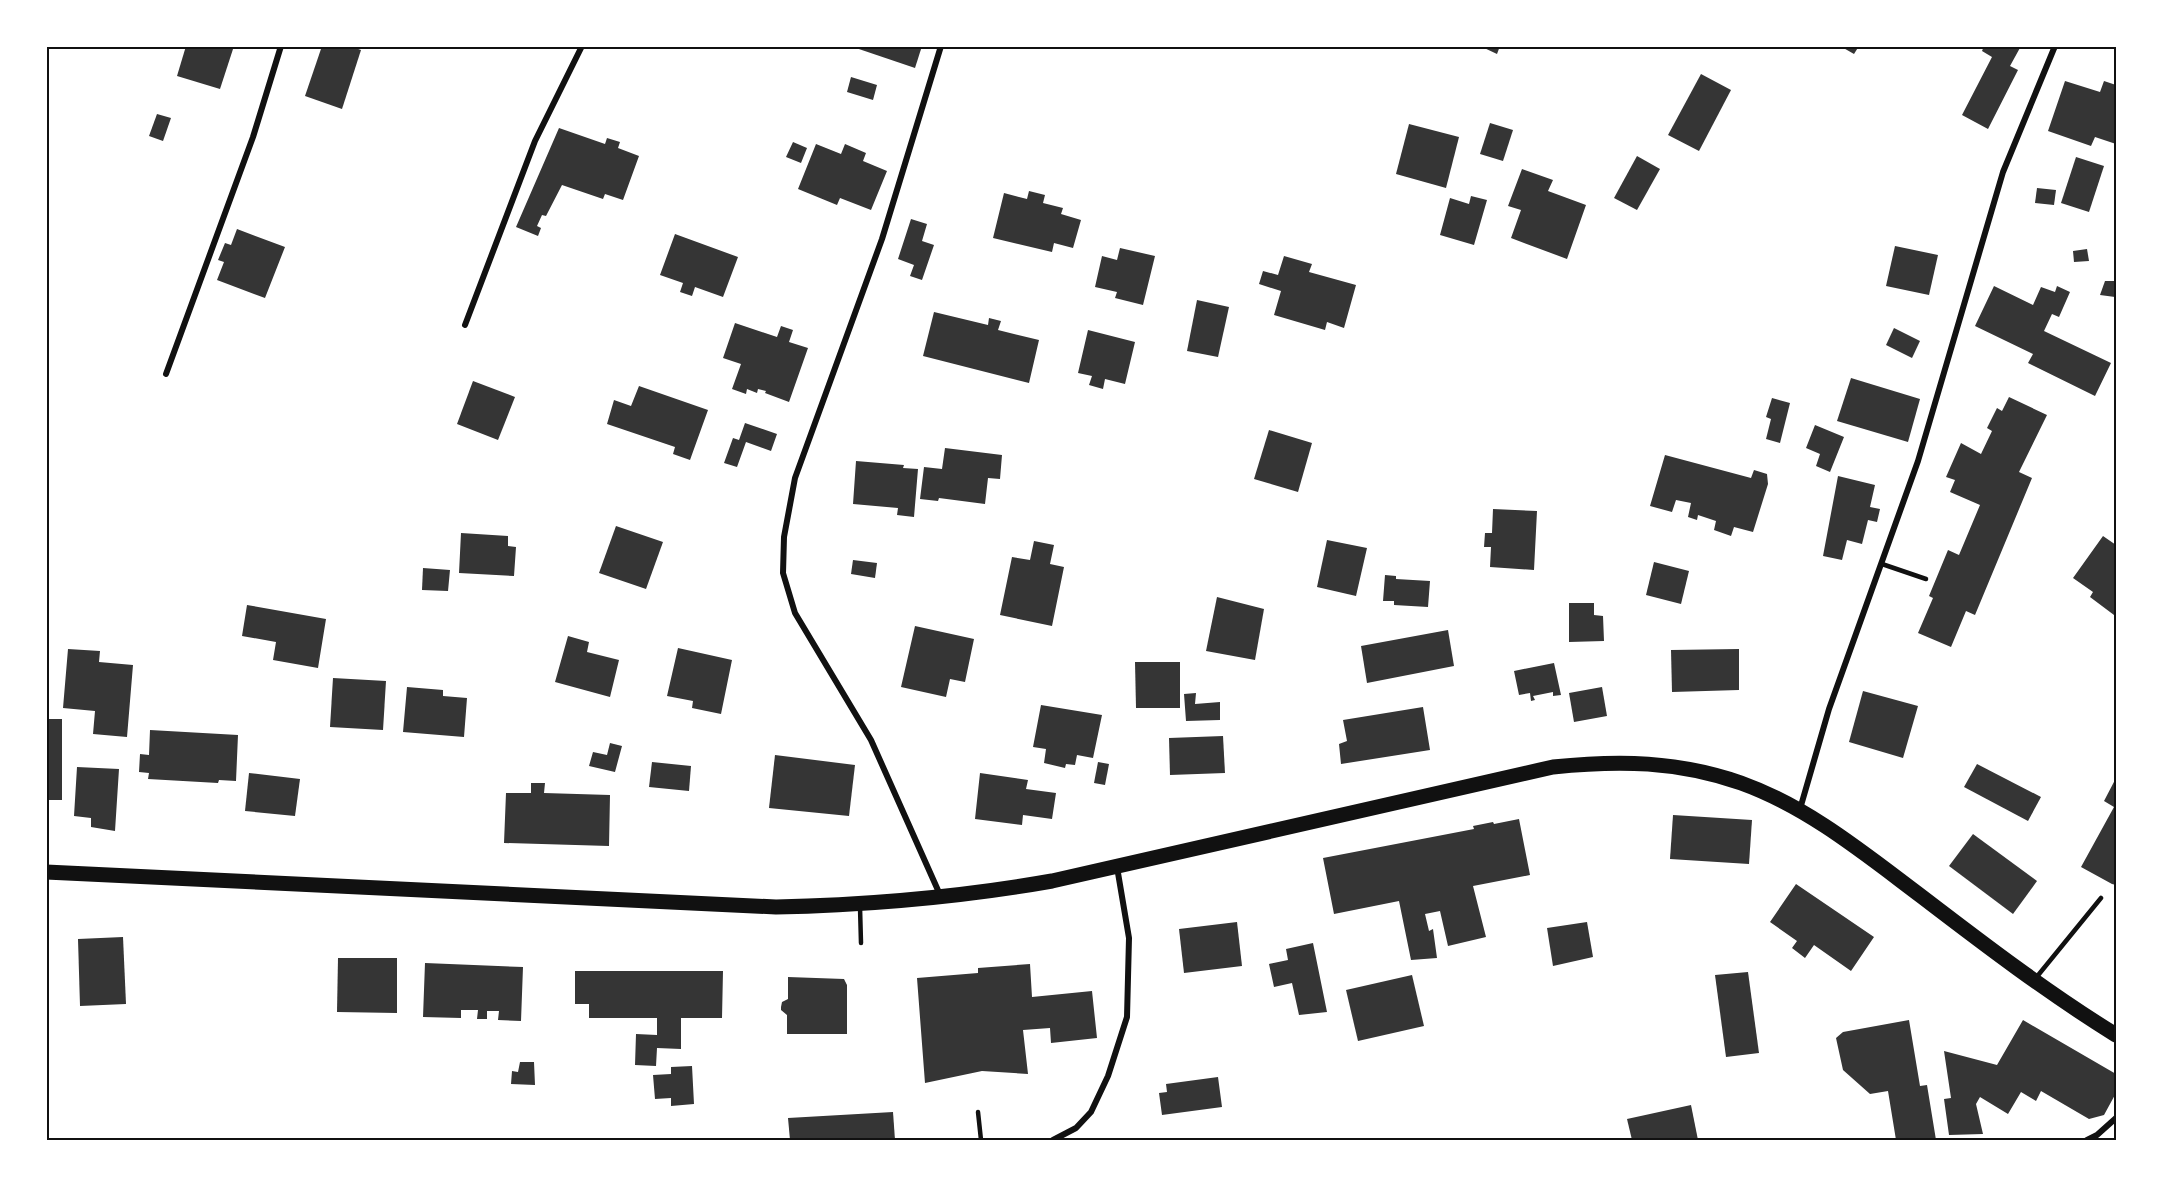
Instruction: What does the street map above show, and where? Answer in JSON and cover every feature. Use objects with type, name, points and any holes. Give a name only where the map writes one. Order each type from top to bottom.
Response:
[{"type":"main road","points":[[46,872],[768,907],[860,904],[942,897],[1052,881],[1553,766],[1602,762],[1647,763],[1692,770],[1742,784],[1800,810],[1864,853],[2033,981],[2116,1035]]},
{"type":"street","points":[[166,374],[253,137],[280,46]]},
{"type":"street","points":[[465,325],[535,141],[582,46]]},
{"type":"street","points":[[941,46],[882,239],[795,478],[784,537],[783,573],[795,613],[871,740],[942,897]]},
{"type":"street","points":[[1800,810],[1829,709],[1918,461],[2003,172],[2055,46]]},
{"type":"street","points":[[1053,1140],[1076,1128],[1091,1112],[1108,1076],[1127,1017],[1129,938],[1116,866]]},
{"type":"street","points":[[2087,1140],[2097,1135],[2116,1118]]},
{"type":"lane","points":[[1882,564],[1926,579]]},
{"type":"lane","points":[[2033,981],[2101,898]]},
{"type":"lane","points":[[860,904],[861,943]]},
{"type":"lane","points":[[978,1112],[981,1140]]},
{"type":"building","points":[[186,46],[234,46],[220,89],[177,76]]},
{"type":"building","points":[[322,46],[350,46],[361,50],[342,109],[305,96]]},
{"type":"building","points":[[850,46],[922,46],[915,68]]},
{"type":"building","points":[[1480,46],[1500,46],[1497,54]]},
{"type":"building","points":[[1840,46],[1859,46],[1854,54]]},
{"type":"building","points":[[1984,46],[2021,46],[2010,66],[2018,70],[1988,129],[1962,115],[1992,57],[1982,51]]},
{"type":"building","points":[[1701,74],[1731,90],[1699,151],[1668,135]]},
{"type":"building","points":[[851,77],[877,85],[873,100],[847,92]]},
{"type":"building","points":[[2065,81],[2100,92],[2104,81],[2116,85],[2116,144],[2095,137],[2091,146],[2048,131]]},
{"type":"building","points":[[157,114],[171,118],[163,141],[149,136]]},
{"type":"building","points":[[1490,123],[1513,130],[1503,161],[1480,154]]},
{"type":"building","points":[[1409,124],[1459,137],[1446,188],[1396,174]]},
{"type":"building","points":[[559,128],[605,144],[607,138],[620,142],[618,148],[639,156],[623,200],[605,194],[603,199],[562,185],[546,216],[542,215],[537,226],[541,228],[538,236],[516,227]]},
{"type":"building","points":[[793,142],[807,148],[801,163],[786,157]]},
{"type":"building","points":[[816,144],[841,154],[845,144],[866,153],[863,161],[887,171],[871,210],[840,198],[837,205],[798,189]]},
{"type":"building","points":[[1637,156],[1660,169],[1637,210],[1614,198]]},
{"type":"building","points":[[2076,157],[2104,166],[2089,212],[2061,203]]},
{"type":"building","points":[[1522,169],[1553,180],[1548,191],[1586,205],[1567,259],[1511,238],[1521,210],[1508,206]]},
{"type":"building","points":[[2037,188],[2056,190],[2054,205],[2035,203]]},
{"type":"building","points":[[1029,191],[1045,195],[1043,203],[1063,208],[1061,214],[1081,220],[1073,248],[1054,243],[1052,252],[993,238],[1004,193],[1027,199]]},
{"type":"building","points":[[1471,196],[1487,200],[1474,245],[1440,235],[1450,198],[1469,204]]},
{"type":"building","points":[[911,219],[927,224],[922,241],[934,245],[922,280],[910,276],[914,265],[898,259]]},
{"type":"building","points":[[237,229],[285,247],[265,298],[217,280],[224,262],[218,260],[225,243],[231,245]]},
{"type":"building","points":[[675,234],[738,257],[723,297],[695,287],[692,296],[680,292],[683,283],[660,275]]},
{"type":"building","points":[[1895,246],[1938,255],[1929,295],[1886,286]]},
{"type":"building","points":[[1120,248],[1155,256],[1143,305],[1115,298],[1117,292],[1095,287],[1102,256],[1117,260]]},
{"type":"building","points":[[2087,249],[2089,261],[2074,262],[2073,251]]},
{"type":"building","points":[[1284,256],[1312,264],[1309,272],[1356,285],[1344,328],[1327,322],[1325,330],[1274,315],[1281,291],[1259,284],[1263,271],[1278,275]]},
{"type":"building","points":[[2105,281],[2116,281],[2115,297],[2100,295]]},
{"type":"building","points":[[1994,286],[2033,305],[2041,287],[2055,292],[2057,286],[2070,292],[2059,317],[2052,314],[2044,331],[2111,363],[2095,396],[2028,363],[2033,354],[1975,326]]},
{"type":"building","points":[[1197,300],[1229,307],[1218,357],[1187,351]]},
{"type":"building","points":[[934,312],[988,325],[989,318],[1001,321],[998,330],[1039,340],[1029,383],[923,356]]},
{"type":"building","points":[[735,323],[777,337],[781,326],[793,330],[789,342],[808,348],[789,402],[758,389],[757,393],[747,389],[746,394],[732,389],[741,364],[723,358]]},
{"type":"building","points":[[1894,328],[1920,341],[1912,358],[1886,345]]},
{"type":"building","points":[[1088,330],[1135,342],[1125,384],[1105,379],[1103,389],[1089,385],[1092,376],[1078,373]]},
{"type":"building","points":[[1851,378],[1920,399],[1908,442],[1837,421]]},
{"type":"building","points":[[473,381],[515,397],[498,440],[457,424]]},
{"type":"building","points":[[639,386],[708,410],[690,460],[673,454],[675,447],[607,424],[614,400],[631,406]]},
{"type":"building","points":[[2009,397],[2047,415],[2019,472],[2032,478],[1975,615],[1966,611],[1951,647],[1918,633],[1933,598],[1929,596],[1948,550],[1959,555],[1980,505],[1950,492],[1955,480],[1946,477],[1961,443],[1981,454],[1992,431],[1987,428],[1997,408],[2002,411]]},
{"type":"building","points":[[1772,398],[1790,403],[1780,443],[1766,439],[1771,419],[1766,417]]},
{"type":"building","points":[[745,423],[777,434],[771,451],[746,442],[737,467],[724,463],[733,438],[739,440]]},
{"type":"building","points":[[1815,425],[1844,437],[1830,472],[1816,466],[1820,454],[1806,448]]},
{"type":"building","points":[[1269,430],[1312,443],[1298,492],[1254,479]]},
{"type":"building","points":[[945,448],[1002,455],[1000,479],[988,478],[985,504],[939,498],[938,501],[920,499],[924,467],[942,469]]},
{"type":"building","points":[[1665,455],[1751,478],[1754,470],[1767,474],[1768,484],[1753,532],[1734,527],[1731,536],[1714,530],[1716,521],[1698,515],[1697,520],[1688,517],[1691,503],[1676,500],[1672,512],[1650,506]]},
{"type":"building","points":[[856,461],[904,465],[903,468],[918,469],[914,517],[897,515],[898,508],[853,504]]},
{"type":"building","points":[[1838,476],[1875,485],[1870,507],[1880,509],[1877,522],[1868,520],[1862,544],[1847,540],[1842,560],[1823,556]]},
{"type":"building","points":[[1493,509],[1537,511],[1534,570],[1490,567],[1491,547],[1484,547],[1485,533],[1492,533]]},
{"type":"building","points":[[616,526],[663,542],[646,589],[599,573]]},
{"type":"building","points":[[461,533],[508,536],[508,546],[516,547],[514,576],[459,573]]},
{"type":"building","points":[[2103,536],[2116,545],[2116,612],[2114,615],[2090,597],[2093,592],[2073,578]]},
{"type":"building","points":[[1327,540],[1367,548],[1356,596],[1317,587]]},
{"type":"building","points":[[1034,541],[1054,545],[1050,564],[1064,567],[1052,626],[1000,615],[1012,557],[1030,560]]},
{"type":"building","points":[[853,560],[877,563],[875,578],[851,574]]},
{"type":"building","points":[[1654,562],[1689,571],[1681,604],[1646,595]]},
{"type":"building","points":[[423,568],[450,570],[448,591],[422,590]]},
{"type":"building","points":[[1385,575],[1396,576],[1396,579],[1430,581],[1428,607],[1394,605],[1394,601],[1383,601]]},
{"type":"building","points":[[1217,597],[1264,609],[1255,660],[1206,651]]},
{"type":"building","points":[[1569,603],[1594,603],[1594,615],[1603,616],[1604,641],[1569,642]]},
{"type":"building","points":[[247,605],[326,619],[318,668],[273,660],[276,642],[242,636]]},
{"type":"building","points":[[915,626],[974,639],[965,682],[950,679],[946,697],[901,687]]},
{"type":"building","points":[[1448,630],[1454,666],[1367,683],[1361,646]]},
{"type":"building","points":[[568,636],[589,642],[587,652],[619,660],[610,697],[555,682]]},
{"type":"building","points":[[678,648],[732,660],[721,714],[692,708],[693,701],[667,696]]},
{"type":"building","points":[[68,649],[100,651],[99,662],[133,665],[127,737],[93,734],[95,711],[63,708]]},
{"type":"building","points":[[1739,649],[1739,690],[1672,692],[1671,650]]},
{"type":"building","points":[[1135,662],[1180,662],[1180,708],[1136,708]]},
{"type":"building","points":[[1554,663],[1561,695],[1553,696],[1553,692],[1533,696],[1535,700],[1531,701],[1530,693],[1519,695],[1514,671]]},
{"type":"building","points":[[333,678],[386,681],[383,730],[330,727]]},
{"type":"building","points":[[407,687],[443,690],[443,696],[467,698],[464,737],[403,732]]},
{"type":"building","points":[[1602,687],[1607,716],[1574,722],[1569,693]]},
{"type":"building","points":[[1863,691],[1918,706],[1903,758],[1849,742]]},
{"type":"building","points":[[1196,693],[1195,704],[1220,702],[1220,720],[1186,721],[1184,694]]},
{"type":"building","points":[[1041,705],[1102,715],[1093,758],[1077,755],[1075,765],[1066,764],[1065,768],[1044,763],[1046,749],[1033,747]]},
{"type":"building","points":[[1423,707],[1430,750],[1341,764],[1339,744],[1347,741],[1343,720]]},
{"type":"building","points":[[46,719],[62,719],[62,800],[46,800]]},
{"type":"building","points":[[150,730],[238,735],[236,781],[219,780],[218,783],[148,779],[149,773],[139,772],[140,754],[149,755]]},
{"type":"building","points":[[1223,736],[1225,773],[1170,775],[1169,738]]},
{"type":"building","points":[[610,743],[622,746],[615,772],[589,766],[593,752],[607,755]]},
{"type":"building","points":[[775,755],[855,765],[849,816],[769,808]]},
{"type":"building","points":[[652,762],[691,766],[689,791],[649,787]]},
{"type":"building","points":[[1098,762],[1109,764],[1105,785],[1094,783]]},
{"type":"building","points":[[1977,764],[2041,797],[2028,821],[1964,787]]},
{"type":"building","points":[[77,767],[119,769],[115,831],[91,827],[91,818],[74,816]]},
{"type":"building","points":[[249,773],[300,779],[295,816],[245,811]]},
{"type":"building","points":[[980,773],[1028,780],[1026,789],[1056,793],[1052,819],[1023,815],[1022,825],[975,819]]},
{"type":"building","points":[[2116,778],[2116,885],[2081,867],[2114,807],[2104,801]]},
{"type":"building","points":[[531,783],[545,783],[544,793],[610,795],[609,846],[504,843],[506,793],[531,793]]},
{"type":"building","points":[[1673,815],[1752,820],[1749,864],[1670,859]]},
{"type":"building","points":[[1519,819],[1530,875],[1473,886],[1486,937],[1448,946],[1440,911],[1425,914],[1429,931],[1433,929],[1437,958],[1411,960],[1399,901],[1334,914],[1323,858],[1474,829],[1473,826],[1493,822],[1494,824]]},
{"type":"building","points":[[1973,834],[2037,881],[2013,914],[1949,866]]},
{"type":"building","points":[[1796,884],[1874,937],[1851,971],[1814,945],[1805,958],[1792,948],[1797,941],[1770,922]]},
{"type":"building","points":[[1237,922],[1242,966],[1184,973],[1179,929]]},
{"type":"building","points":[[1587,922],[1593,957],[1553,966],[1547,928]]},
{"type":"building","points":[[123,937],[126,1004],[80,1006],[78,939]]},
{"type":"building","points":[[1313,943],[1327,1012],[1299,1015],[1292,983],[1274,987],[1269,964],[1288,960],[1286,949]]},
{"type":"building","points":[[338,958],[397,958],[397,1013],[337,1012]]},
{"type":"building","points":[[425,963],[523,967],[521,1021],[498,1020],[499,1011],[487,1011],[487,1019],[477,1019],[478,1010],[461,1010],[461,1018],[423,1017]]},
{"type":"building","points":[[1030,964],[1032,997],[1092,991],[1097,1038],[1051,1043],[1050,1028],[1023,1030],[1028,1074],[982,1071],[925,1083],[917,978],[978,973],[978,968]]},
{"type":"building","points":[[575,971],[723,971],[722,1018],[681,1018],[681,1049],[657,1048],[656,1066],[635,1065],[636,1034],[657,1035],[657,1018],[589,1018],[589,1004],[575,1004]]},
{"type":"building","points":[[1748,972],[1759,1053],[1726,1057],[1715,975]]},
{"type":"building","points":[[1412,975],[1424,1026],[1358,1041],[1346,990]]},
{"type":"building","points":[[788,977],[844,979],[847,985],[847,1034],[787,1034],[787,1015],[781,1007],[782,1002],[788,999]]},
{"type":"building","points":[[1909,1020],[1920,1086],[1927,1085],[1936,1140],[1896,1140],[1888,1091],[1870,1094],[1843,1070],[1836,1038],[1843,1032]]},
{"type":"building","points":[[2023,1020],[2116,1074],[2116,1093],[2104,1115],[2089,1119],[2041,1091],[2036,1101],[2021,1092],[2008,1114],[1980,1097],[1976,1104],[1983,1134],[1949,1135],[1944,1099],[1951,1098],[1944,1051],[1997,1065]]},
{"type":"building","points":[[520,1062],[534,1062],[535,1085],[511,1084],[512,1071],[518,1072]]},
{"type":"building","points":[[692,1066],[694,1104],[671,1106],[671,1098],[655,1099],[653,1075],[671,1074],[671,1067]]},
{"type":"building","points":[[1218,1077],[1222,1107],[1162,1115],[1159,1093],[1167,1092],[1166,1084]]},
{"type":"building","points":[[1691,1105],[1698,1140],[1632,1140],[1627,1119]]},
{"type":"building","points":[[893,1112],[895,1140],[790,1140],[788,1118]]}]
